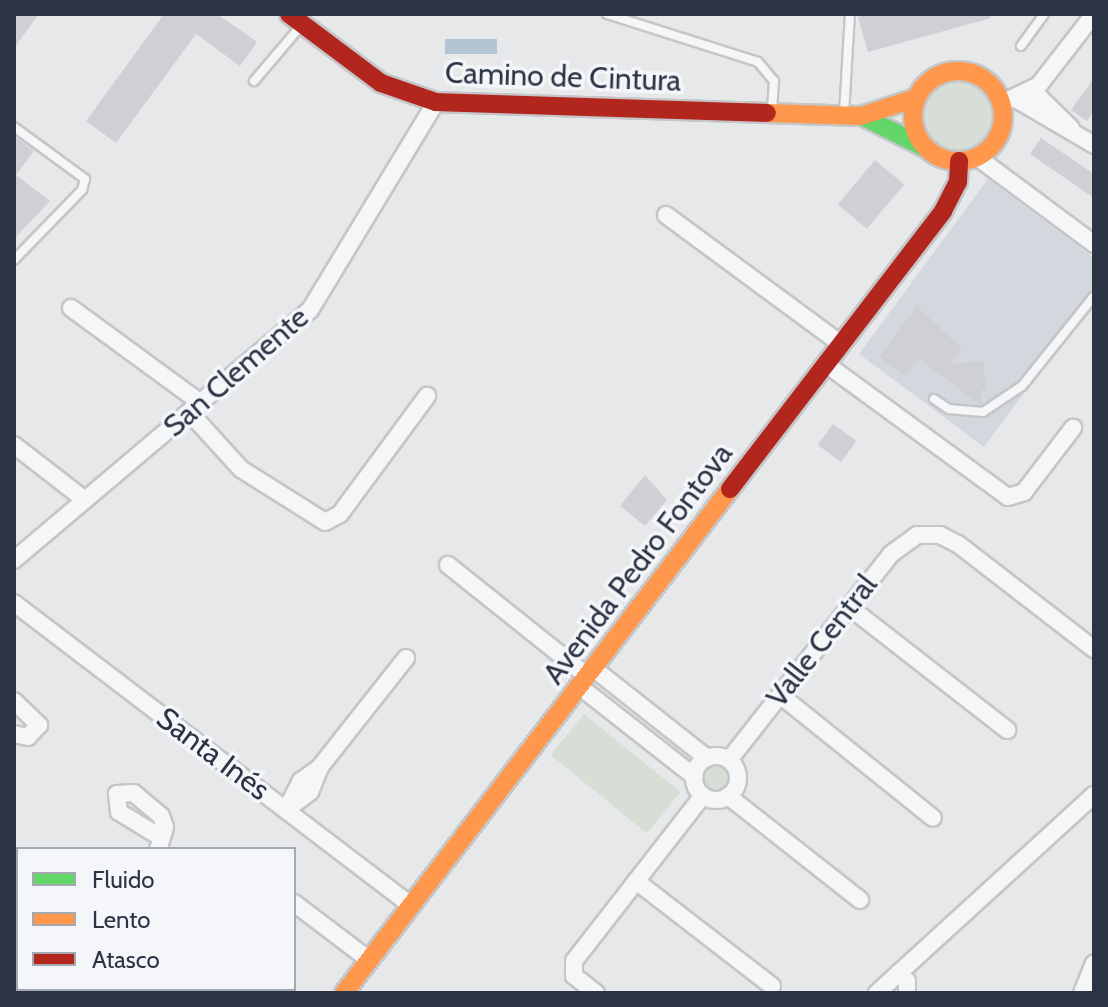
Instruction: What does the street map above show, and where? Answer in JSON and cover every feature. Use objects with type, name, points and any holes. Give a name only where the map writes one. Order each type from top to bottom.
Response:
[{"type":"street","points":[[968,159],[1001,131],[1009,101],[1032,90],[1094,14]]},
{"type":"street","name":"Camino de Cintura","points":[[296,19],[395,91],[436,102],[852,116],[916,98]]},
{"type":"street","points":[[1071,128],[1009,101],[987,81],[964,71],[939,75],[916,98],[913,118],[925,147],[968,159],[1094,244]]},
{"type":"street","points":[[1032,90],[1071,128],[1094,145]]},
{"type":"street","name":"San Clemente","points":[[14,560],[289,331],[323,294],[436,102]]},
{"type":"street","name":"Camino de Cintura","points":[[852,116],[925,147]]},
{"type":"street","name":"Avenida Pedro Fontova","points":[[344,993],[950,202],[968,159]]},
{"type":"street","points":[[666,215],[841,344]]},
{"type":"street","points":[[71,308],[196,409],[241,469],[325,522],[340,514],[427,396]]},
{"type":"street","points":[[826,364],[1008,497],[1024,492],[1073,428]]},
{"type":"street","points":[[14,445],[85,500]]},
{"type":"street","name":"Valle Central","points":[[729,760],[897,547],[924,534],[958,544],[1094,649]]},
{"type":"street","points":[[448,565],[587,676],[707,758],[729,760],[738,776],[728,796]]},
{"type":"street","name":"Santa Inés","points":[[14,603],[411,905]]},
{"type":"street","points":[[848,606],[1007,730]]},
{"type":"street","points":[[286,810],[310,792],[320,767],[406,658]]},
{"type":"street","points":[[587,676],[695,777],[703,795]]},
{"type":"street","points":[[780,695],[933,818]]},
{"type":"street","points":[[14,701],[39,725],[28,737],[14,734]]},
{"type":"street","points":[[695,777],[707,758]]},
{"type":"street","points":[[703,795],[728,796],[860,900]]},
{"type":"street","points":[[596,993],[574,976],[572,966],[703,795]]},
{"type":"street","points":[[877,993],[1094,795]]},
{"type":"street","points":[[636,881],[772,986]]},
{"type":"street","points":[[296,905],[369,960]]},
{"type":"street","points":[[1082,993],[1094,963]]},
{"type":"street","points":[[898,973],[907,981],[907,993]]},
{"type":"lane","points":[[607,14],[758,62],[774,81],[772,113]]},
{"type":"lane","points":[[850,14],[852,116]]},
{"type":"lane","points":[[1021,46],[1044,14]]},
{"type":"lane","points":[[254,81],[296,19]]},
{"type":"lane","points":[[14,127],[85,179],[82,190],[14,260]]},
{"type":"lane","points":[[934,399],[949,409],[983,412],[1022,386],[1094,296]]},
{"type":"shaded area","points":[[958,77],[973,80],[985,88],[993,100],[996,115],[993,130],[985,142],[973,150],[958,153],[943,150],[931,142],[923,130],[920,115],[923,100],[931,88],[943,80]]},
{"type":"shaded area","points":[[988,179],[1094,258],[1094,298],[984,447],[859,354]]},
{"type":"shaded area","points":[[584,714],[680,792],[647,833],[551,755]]},
{"type":"shaded area","points":[[716,764],[727,768],[731,779],[727,790],[716,794],[705,790],[701,779],[705,768]]},
{"type":"water","points":[[445,39],[497,39],[497,54],[445,54]]},
{"type":"building","points":[[14,14],[39,14],[14,48]]},
{"type":"building","points":[[164,14],[217,14],[257,42],[240,66],[196,34],[116,143],[86,121]]},
{"type":"building","points":[[869,14],[990,14],[991,18],[868,52],[858,17]]},
{"type":"building","points":[[1094,78],[1094,111],[1087,121],[1071,110]]},
{"type":"building","points":[[14,136],[34,151],[16,175],[50,201],[14,239]]},
{"type":"building","points":[[1041,138],[1094,174],[1094,198],[1030,154]]},
{"type":"building","points":[[875,160],[904,184],[867,229],[838,204]]},
{"type":"building","points":[[917,306],[962,349],[951,364],[983,361],[987,390],[981,390],[981,405],[919,359],[906,376],[879,357]]},
{"type":"building","points":[[833,424],[856,441],[841,462],[818,445]]},
{"type":"building","points":[[645,475],[667,500],[645,526],[620,506]]},
{"type":"traffic: fast","points":[[862,116],[924,147]]},
{"type":"traffic: slow","points":[[958,71],[975,74],[990,84],[1000,99],[1003,116],[1000,133],[990,148],[975,158],[958,161],[941,158],[926,148],[916,133],[913,116],[916,99],[926,84],[941,74],[958,71]]},
{"type":"traffic: slow","points":[[767,113],[861,116],[916,98]]},
{"type":"traffic: slow","points":[[344,993],[730,489]]},
{"type":"traffic: jam","points":[[289,14],[381,83],[436,102],[767,113]]},
{"type":"traffic: jam","points":[[730,489],[943,211],[958,182],[959,161]]}]
